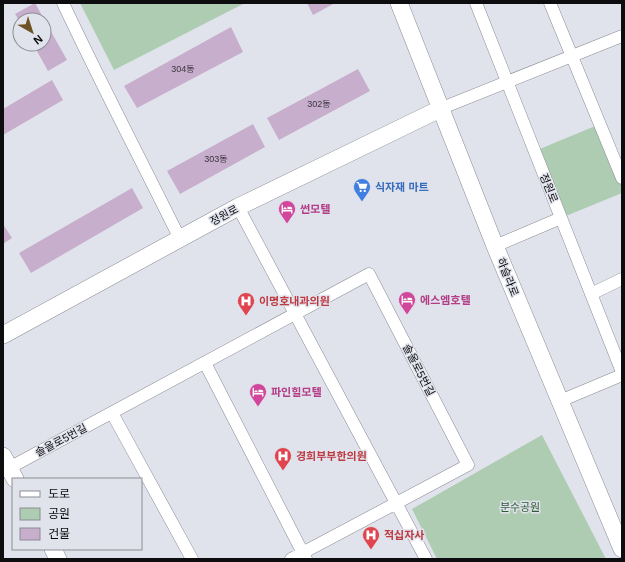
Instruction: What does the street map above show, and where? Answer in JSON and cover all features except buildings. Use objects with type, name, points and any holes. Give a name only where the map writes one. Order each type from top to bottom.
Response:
[{"type":"street","points":[[63,3],[103,89],[116,110],[180,239]]},
{"type":"street","name":"하슬라로","points":[[400,3],[495,246],[622,549]]},
{"type":"street","name":"정원로","points":[[476,3],[622,374]]},
{"type":"street","points":[[550,3],[622,178]]},
{"type":"street","points":[[442,108],[508,83],[622,36]]},
{"type":"street","name":"정원로","points":[[3,335],[238,207],[442,108]]},
{"type":"street","points":[[238,207],[395,504],[426,559]]},
{"type":"street","points":[[495,246],[561,218]]},
{"type":"street","name":"솔올로5번길","points":[[9,468],[369,274],[468,465],[395,504],[304,556],[291,559]]},
{"type":"street","points":[[591,294],[622,279]]},
{"type":"street","points":[[205,363],[304,556]]},
{"type":"street","points":[[560,401],[622,374]]},
{"type":"street","points":[[112,413],[192,559]]},
{"type":"street","points":[[54,550],[58,559]]},
{"type":"green space","points":[[80,3],[245,3],[114,70]]},
{"type":"green space","points":[[600,124],[622,178],[622,193],[561,218],[535,151]]},
{"type":"green space","name":"분수공원","points":[[542,435],[606,559],[437,559],[412,509]]},
{"type":"place","name":"식자재 마트","points":[[362,202]]},
{"type":"place","name":"썬모텔","points":[[287,224]]},
{"type":"place","name":"에스엠호텔","points":[[407,315]]},
{"type":"place","name":"이명호내과의원","points":[[246,316]]},
{"type":"place","name":"파인힐모텔","points":[[258,407]]},
{"type":"place","name":"경희부부한의원","points":[[283,471]]},
{"type":"place","name":"적십자사","points":[[371,550]]}]
